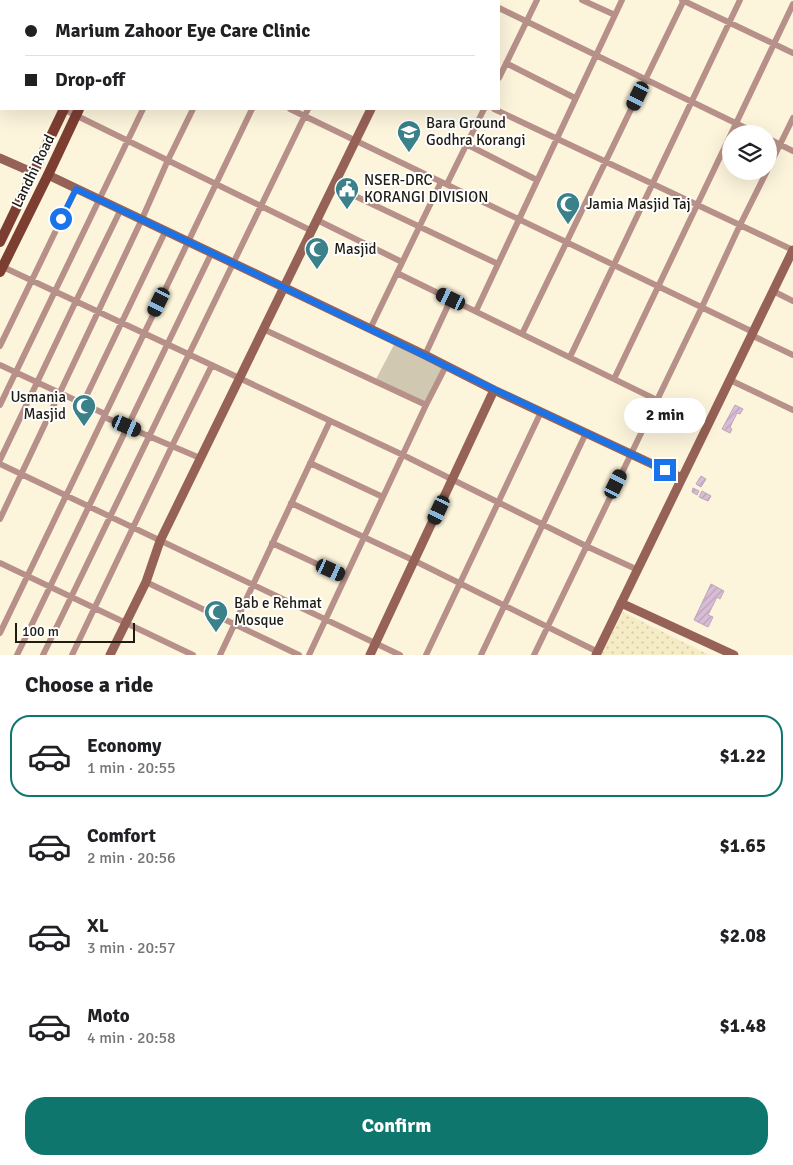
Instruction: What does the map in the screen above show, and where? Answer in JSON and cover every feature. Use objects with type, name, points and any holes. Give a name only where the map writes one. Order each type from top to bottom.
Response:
[{"type":"main road","name":"Landhi Road","points":[[0,242],[64,110]]},
{"type":"main road","name":"Landhi Road","points":[[1,270],[48,176],[77,112]]},
{"type":"street","points":[[500,76],[537,0]]},
{"type":"street","points":[[582,0],[615,15]]},
{"type":"street","points":[[476,311],[622,0]]},
{"type":"street","points":[[522,334],[683,0],[793,52]]},
{"type":"street","points":[[570,357],[740,0]]},
{"type":"street","points":[[736,123],[793,4]]},
{"type":"street","points":[[500,8],[740,125]]},
{"type":"street","points":[[506,64],[575,98]]},
{"type":"street","points":[[0,405],[143,110]]},
{"type":"street","points":[[0,519],[193,110]]},
{"type":"street","points":[[0,633],[252,110]]},
{"type":"street","points":[[292,110],[702,307],[793,355]]},
{"type":"street","points":[[43,655],[307,110]]},
{"type":"street","points":[[110,655],[146,582],[160,541],[371,110]]},
{"type":"street","points":[[370,329],[420,226],[483,110]]},
{"type":"street","points":[[291,503],[415,561],[547,626],[597,653],[793,250],[496,110]]},
{"type":"street","points":[[77,112],[128,141],[312,231]]},
{"type":"street","points":[[777,150],[793,118]]},
{"type":"street","points":[[777,143],[793,151]]},
{"type":"street","points":[[466,144],[537,180]]},
{"type":"street","points":[[614,379],[722,153]]},
{"type":"street","points":[[0,158],[34,173]]},
{"type":"street","points":[[48,176],[166,230],[494,390],[682,478]]},
{"type":"street","points":[[534,655],[762,180]]},
{"type":"street","points":[[334,186],[498,264]]},
{"type":"street","points":[[0,346],[76,189]]},
{"type":"street","points":[[121,209],[0,462],[66,496],[400,655]]},
{"type":"street","points":[[317,220],[402,262]]},
{"type":"street","points":[[83,403],[166,230]]},
{"type":"street","points":[[17,655],[212,252]]},
{"type":"street","points":[[1,270],[31,280],[167,343],[239,379],[403,455],[638,570]]},
{"type":"street","points":[[397,273],[708,425]]},
{"type":"street","points":[[773,291],[793,301]]},
{"type":"street","points":[[425,355],[451,299]]},
{"type":"street","points":[[263,329],[426,405]]},
{"type":"street","points":[[0,364],[127,426],[200,458]]},
{"type":"street","points":[[72,655],[212,365]]},
{"type":"street","points":[[309,655],[446,366]]},
{"type":"street","points":[[730,380],[793,410]]},
{"type":"street","points":[[370,655],[494,390]]},
{"type":"street","points":[[426,655],[541,412]]},
{"type":"street","points":[[220,655],[330,421]]},
{"type":"street","points":[[481,655],[586,433]]},
{"type":"street","points":[[310,463],[383,497]]},
{"type":"street","points":[[272,543],[345,577]]},
{"type":"street","points":[[0,563],[193,655]]},
{"type":"street","points":[[146,582],[299,655]]},
{"type":"street","points":[[621,604],[734,655]]},
{"type":"shaded area","points":[[396,341],[446,366],[426,405],[375,381]]},
{"type":"sand","points":[[623,612],[709,655],[601,655]]},
{"type":"building","points":[[735,405],[743,409],[740,414],[737,413],[730,427],[732,429],[730,433],[722,429]]},
{"type":"building","points":[[701,476],[706,479],[701,487],[696,484]]},
{"type":"building","points":[[693,488],[699,491],[697,495],[692,492]]},
{"type":"building","points":[[702,491],[711,496],[708,501],[699,497]]},
{"type":"building","points":[[711,584],[724,591],[720,599],[717,597],[708,615],[713,617],[708,627],[694,620]]},
{"type":"place","name":"Bara Ground Godhra Korangi","points":[[409,153]]},
{"type":"place","name":"NSER-DRC KORANGI DIVISION","points":[[347,210]]},
{"type":"place","name":"Jamia Masjid Taj","points":[[568,225]]},
{"type":"place","name":"Masjid","points":[[317,270]]},
{"type":"place","name":"Usmania Masjid","points":[[84,427]]},
{"type":"place","name":"Bab e Rehmat Mosque","points":[[216,633]]},
{"type":"route","points":[[61,219],[76,189],[665,470]]}]
